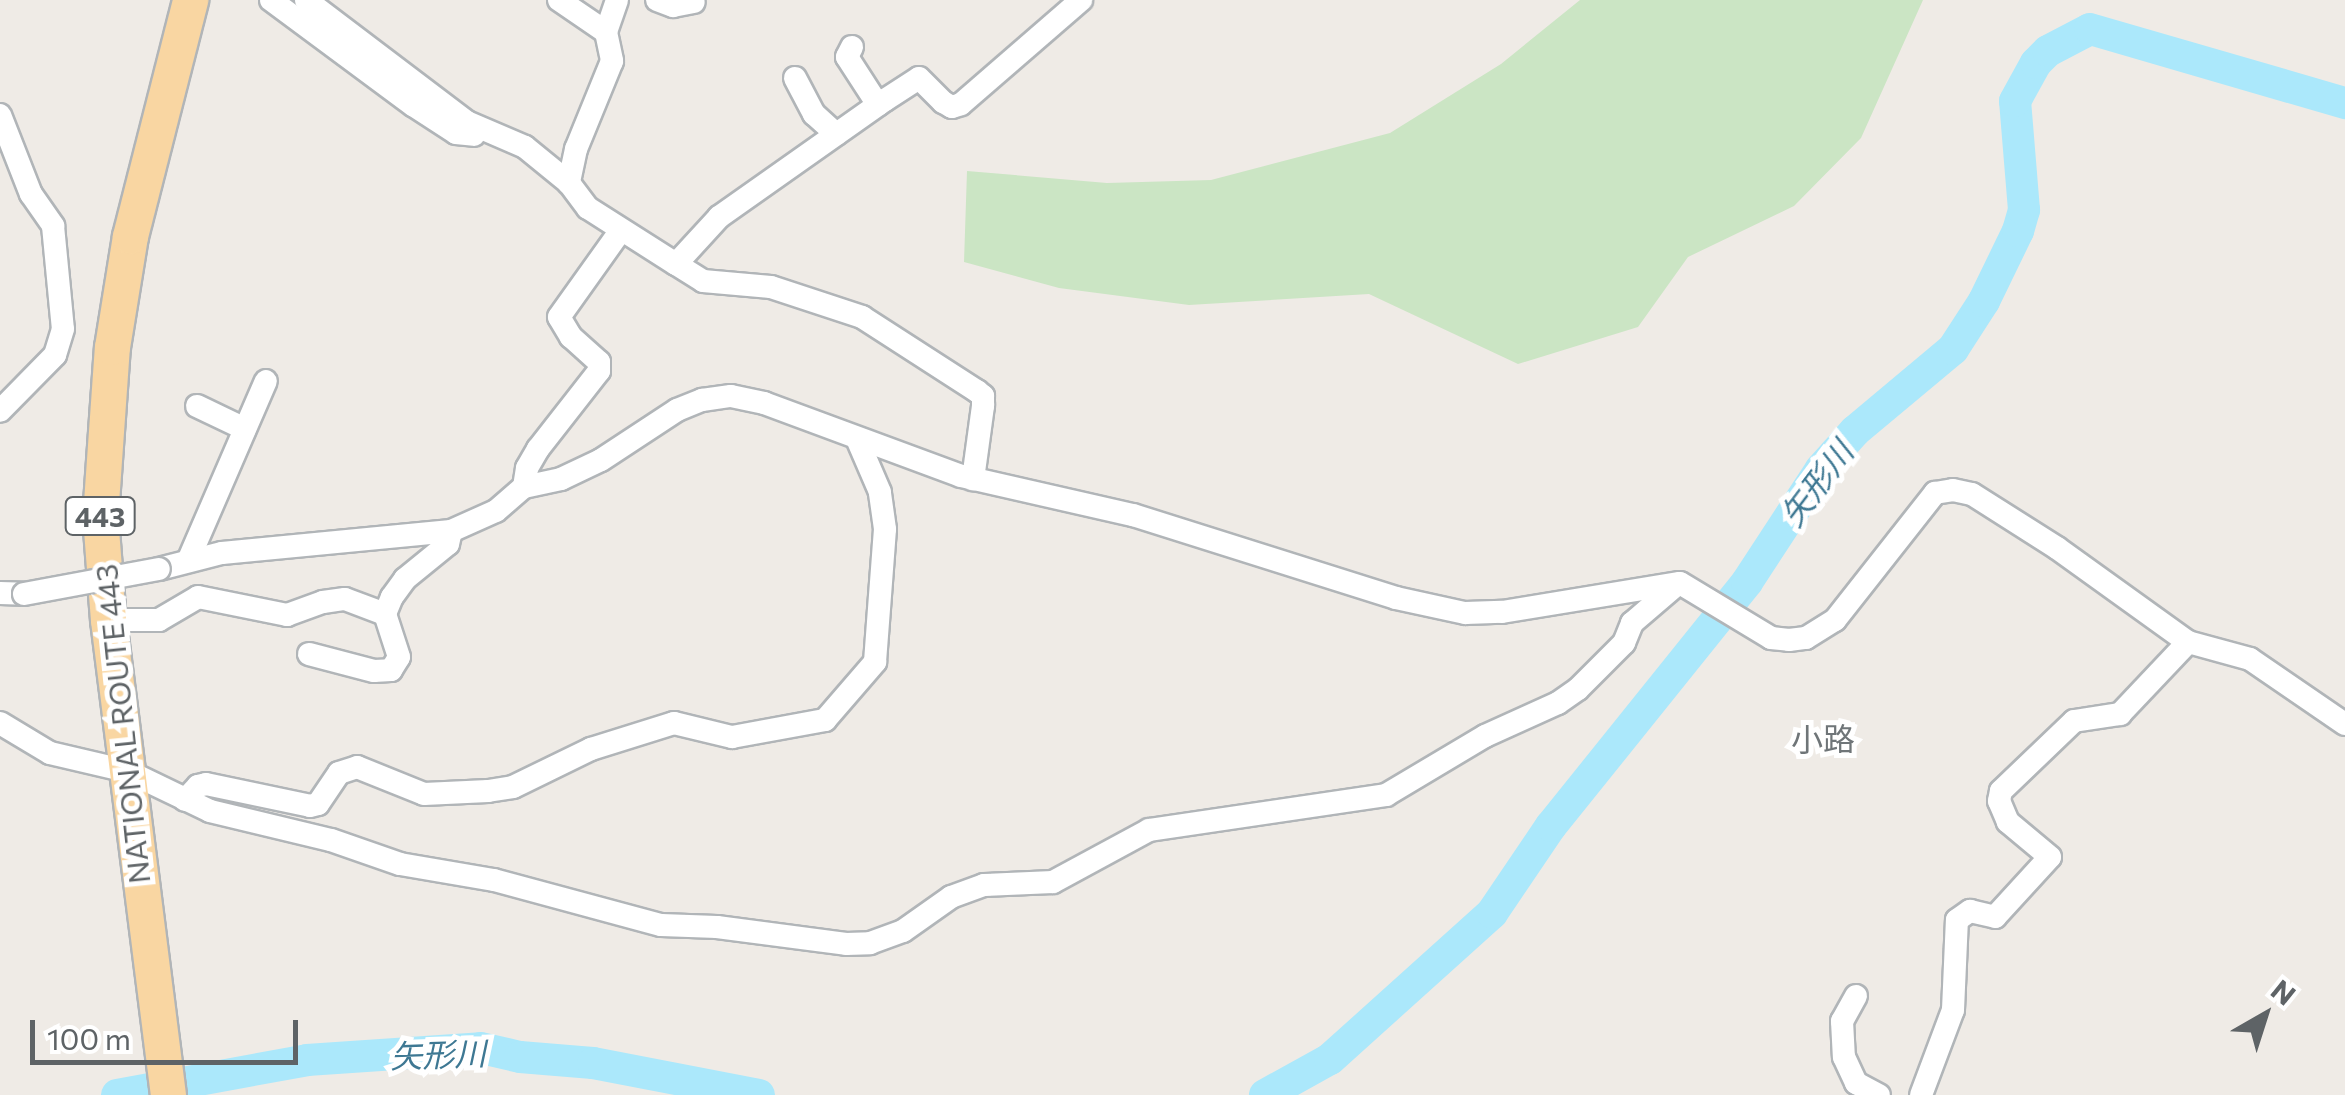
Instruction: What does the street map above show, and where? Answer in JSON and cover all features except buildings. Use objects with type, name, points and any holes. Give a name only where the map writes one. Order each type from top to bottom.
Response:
[{"type":"highway","name":"NATIONAL ROUTE 443","points":[[168,1095],[108,620],[100,516],[112,347],[130,236],[190,0]]},
{"type":"street","points":[[271,0],[378,82],[456,134],[469,136],[484,130]]},
{"type":"street","points":[[306,0],[422,91],[484,130],[525,148],[569,184],[588,208],[704,281],[771,287],[862,318],[977,390],[983,396],[983,406],[973,479]]},
{"type":"street","points":[[559,0],[606,32]]},
{"type":"street","points":[[569,184],[576,149],[612,61],[606,32],[617,0]]},
{"type":"street","points":[[657,0],[673,6],[694,2]]},
{"type":"street","points":[[676,264],[719,217],[919,78],[943,102],[952,107],[962,104],[1081,0]]},
{"type":"street","points":[[852,47],[847,58],[857,79],[878,105]]},
{"type":"street","points":[[796,78],[814,114],[836,134]]},
{"type":"street","points":[[0,115],[31,194],[53,226],[63,298],[63,329],[54,355],[0,411]]},
{"type":"street","points":[[524,487],[527,468],[538,449],[599,372],[599,362],[571,336],[560,317],[621,230]]},
{"type":"street","points":[[188,562],[266,380]]},
{"type":"street","points":[[0,593],[24,594],[159,570],[222,552],[451,531],[496,510],[524,487],[562,479],[601,460],[677,410],[702,400],[732,396],[764,403],[858,441],[973,479],[1133,514],[1269,560],[1465,613],[1502,612],[1640,588],[1683,588],[1764,634],[1789,640],[1821,630],[1834,620],[1935,493],[1952,490],[1972,494],[2057,548],[2188,642],[2250,659],[2345,724]]},
{"type":"street","points":[[196,406],[245,429]]},
{"type":"street","points":[[184,800],[198,786],[206,784],[310,806],[318,804],[339,772],[357,768],[424,794],[488,791],[513,787],[591,749],[674,723],[732,737],[825,720],[874,662],[884,529],[880,492],[858,441]]},
{"type":"street","points":[[309,654],[374,671],[391,670],[398,657],[385,614],[405,579],[448,544],[451,531]]},
{"type":"street","points":[[0,723],[50,753],[127,771],[184,800],[400,864],[494,880],[661,925],[736,929],[846,944],[870,943],[903,931],[951,897],[984,885],[1053,882],[1150,830],[1386,795],[1485,736],[1558,703],[1578,689],[1624,643],[1632,623],[1683,588]]},
{"type":"street","points":[[108,620],[159,620],[198,597],[210,596],[270,614],[288,615],[322,602],[345,599],[385,614]]},
{"type":"street","points":[[1922,1095],[1953,1010],[1957,920],[1970,911],[1995,917],[2050,857],[2008,822],[1999,801],[2001,791],[2017,771],[2074,721],[2120,714],[2188,642]]},
{"type":"street","points":[[1856,996],[1842,1020],[1844,1057],[1856,1083],[1880,1095]]},
{"type":"green space","points":[[1580,0],[1923,0],[1861,138],[1794,206],[1688,257],[1638,327],[1518,364],[1369,294],[1189,305],[1059,288],[964,262],[967,171],[1107,183],[1211,180],[1390,133],[1501,64]]},
{"type":"waterway","name":"矢形川","points":[[1265,1095],[1330,1059],[1492,913],[1551,826],[1747,582],[1821,469],[1855,431],[1953,349],[1984,301],[2018,231],[2024,210],[2015,101],[2036,63],[2048,51],[2090,29],[2345,103]]},
{"type":"waterway","name":"矢形川","points":[[117,1095],[307,1060],[481,1048],[520,1057],[593,1063],[759,1095]]},
{"type":"district","name":"小路","points":[[1823,738]]}]
